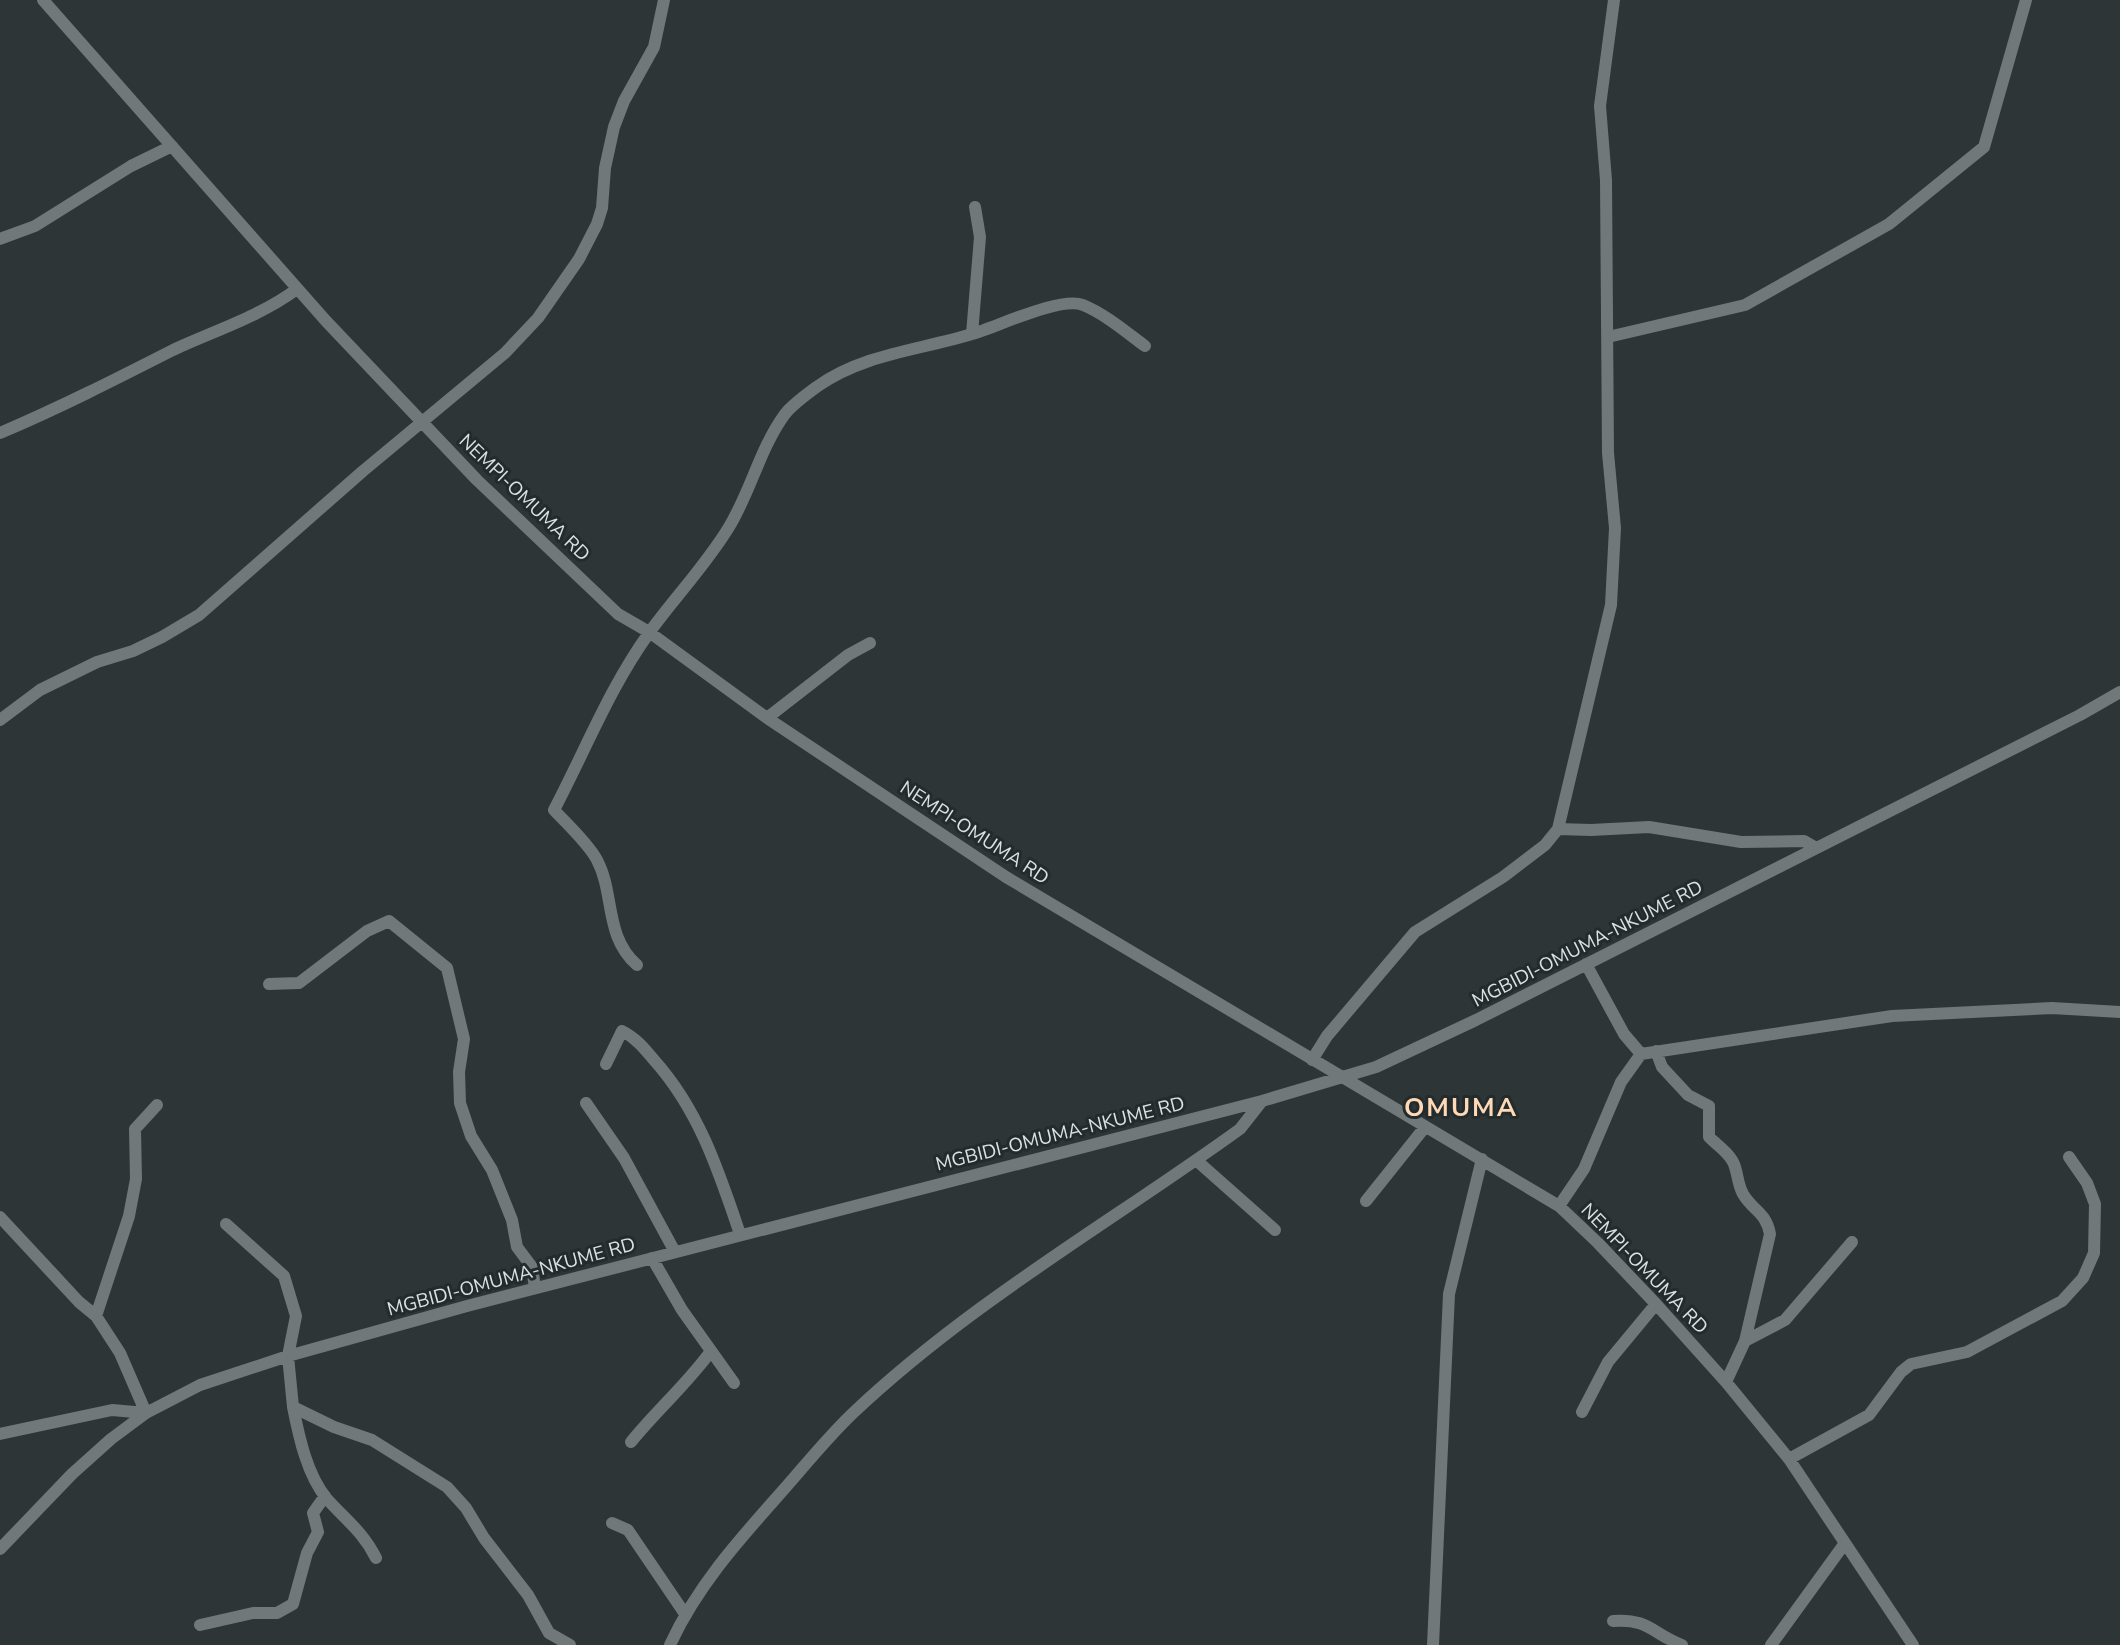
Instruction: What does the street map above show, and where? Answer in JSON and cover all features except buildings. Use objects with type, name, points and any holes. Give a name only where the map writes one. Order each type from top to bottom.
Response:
[{"type":"street","name":"NEMPI-OMUMA RD","points":[[43,0],[297,289],[477,480],[618,614],[649,632],[767,718],[1006,877],[1559,1206],[1598,1242],[1726,1382],[1788,1459],[1913,1645]]},
{"type":"street","points":[[0,720],[40,690],[97,662],[133,651],[200,615],[310,516],[505,353],[538,318],[579,259],[597,223],[602,208],[605,168],[618,114],[654,47],[664,0]]},
{"type":"street","points":[[1312,1060],[1327,1036],[1415,932],[1503,877],[1545,845],[1558,829],[1611,606],[1615,528],[1608,453],[1606,180],[1600,106],[1614,0]]},
{"type":"street","points":[[1608,337],[1745,305],[1889,224],[1984,146],[2026,0]]},
{"type":"street","points":[[0,239],[35,226],[131,166],[172,146]]},
{"type":"street","points":[[972,334],[980,237],[975,207]]},
{"type":"street","points":[[0,433],[55,410],[176,349],[274,306],[297,289]]},
{"type":"street","points":[[638,965],[625,955],[614,926],[597,859],[554,810],[622,674],[649,632],[723,538],[741,508],[770,439],[787,412],[818,386],[869,359],[938,345],[1046,307],[1066,303],[1082,304],[1145,346]]},
{"type":"street","points":[[767,718],[848,654],[870,643]]},
{"type":"street","name":"MGBIDI-OMUMA-NKUME RD","points":[[0,1549],[72,1474],[146,1413],[200,1385],[288,1356],[536,1288],[1262,1101],[1376,1067],[1586,964],[2080,715],[2120,692]]},
{"type":"street","points":[[1558,829],[1649,827],[1741,842],[1804,841],[1816,848]]},
{"type":"street","points":[[269,984],[299,983],[367,931],[389,921],[447,968],[464,1039],[459,1072],[460,1103],[471,1136],[492,1170],[512,1220],[517,1247],[532,1267],[536,1288]]},
{"type":"street","points":[[1586,964],[1624,1034],[1641,1054]]},
{"type":"street","points":[[1559,1206],[1584,1169],[1622,1083],[1641,1054],[1892,1016],[2052,1008],[2120,1012]]},
{"type":"street","points":[[606,1064],[622,1031],[635,1037],[672,1080],[704,1134],[740,1234]]},
{"type":"street","points":[[1656,1051],[1662,1067],[1688,1095],[1709,1105],[1709,1137],[1735,1164],[1741,1191],[1749,1204],[1768,1222],[1770,1234],[1745,1341],[1726,1382]]},
{"type":"street","points":[[670,1645],[685,1614],[740,1537],[814,1452],[854,1413],[909,1363],[986,1303],[1240,1129],[1262,1101]]},
{"type":"street","points":[[586,1103],[624,1158],[675,1252]]},
{"type":"street","points":[[96,1316],[129,1216],[136,1180],[135,1129],[157,1105]]},
{"type":"street","points":[[1366,1201],[1425,1127]]},
{"type":"street","points":[[1788,1459],[1869,1415],[1901,1372],[1911,1364],[1967,1352],[2062,1301],[2083,1278],[2094,1253],[2095,1204],[2087,1183],[2069,1157]]},
{"type":"street","points":[[1433,1645],[1449,1294],[1482,1159]]},
{"type":"street","points":[[1196,1160],[1275,1230]]},
{"type":"street","points":[[0,1217],[79,1302],[96,1316],[120,1353],[146,1413],[112,1410],[0,1434]]},
{"type":"street","points":[[226,1224],[284,1276],[296,1316],[288,1356],[293,1407],[301,1449],[325,1496],[366,1538],[376,1558]]},
{"type":"street","points":[[1745,1341],[1785,1320],[1852,1242]]},
{"type":"street","points":[[652,1258],[682,1310],[734,1383]]},
{"type":"street","points":[[1582,1412],[1608,1362],[1656,1304]]},
{"type":"street","points":[[631,1442],[687,1382],[711,1351]]},
{"type":"street","points":[[293,1407],[334,1427],[372,1440],[447,1488],[466,1508],[484,1538],[528,1595],[549,1633],[570,1645]]},
{"type":"street","points":[[200,1625],[253,1614],[277,1613],[293,1604],[307,1553],[318,1532],[313,1513],[325,1496]]},
{"type":"street","points":[[612,1523],[628,1530],[685,1614]]},
{"type":"street","points":[[1771,1645],[1845,1543]]},
{"type":"street","points":[[1613,1621],[1644,1623],[1682,1645]]},
{"type":"district","name":"OMUMA","points":[[1461,1107]]}]
